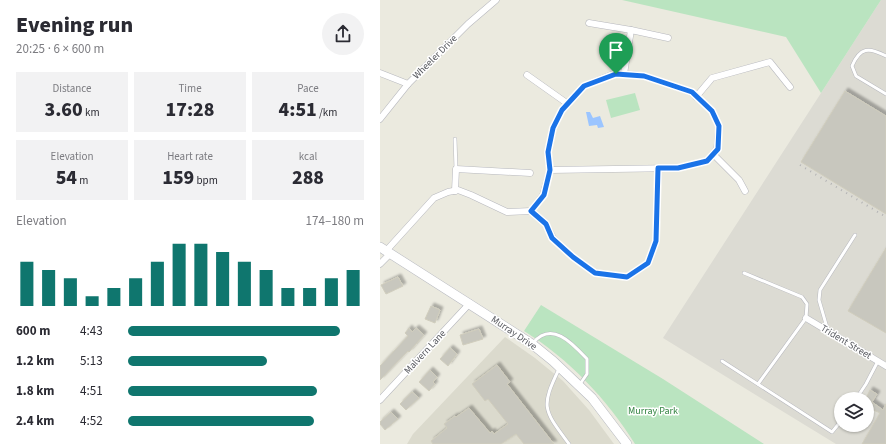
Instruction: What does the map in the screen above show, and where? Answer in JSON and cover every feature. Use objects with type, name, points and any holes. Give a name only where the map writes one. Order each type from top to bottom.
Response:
[{"type":"street","name":"Wheeler Drive","points":[[380,119],[408,84],[468,24],[496,0]]},
{"type":"street","points":[[589,23],[668,38]]},
{"type":"street","points":[[624,74],[631,30]]},
{"type":"street","points":[[696,97],[712,78],[770,62],[790,87]]},
{"type":"street","points":[[380,73],[408,84]]},
{"type":"street","points":[[531,211],[544,195],[550,170],[548,152],[553,128],[562,110],[584,86],[616,74],[644,76],[692,92],[712,111],[719,126],[718,149],[707,161],[678,168],[550,170]]},
{"type":"street","points":[[527,75],[568,104]]},
{"type":"street","points":[[713,154],[740,180],[745,191]]},
{"type":"street","points":[[380,264],[385,251],[434,198],[448,192],[458,190],[507,212],[531,211],[546,224],[552,238],[573,257],[595,273],[627,277],[648,263],[656,241],[658,168]]},
{"type":"street","points":[[455,191],[456,169],[530,173]]},
{"type":"street","name":"Murray Drive","points":[[385,251],[470,303],[532,344],[592,398],[626,444]]},
{"type":"street","name":"Malvern Lane","points":[[380,400],[470,303]]},
{"type":"street","name":"Trident Street","points":[[806,318],[886,366]]},
{"type":"lane","points":[[886,56],[874,50],[863,51],[857,56],[852,66],[856,76],[886,94]]},
{"type":"lane","points":[[455,139],[456,169]]},
{"type":"lane","points":[[828,331],[819,300],[820,290],[854,236]]},
{"type":"lane","points":[[744,273],[802,297],[807,304],[806,318],[758,384]]},
{"type":"lane","points":[[532,344],[542,336],[556,334],[563,336],[575,345],[587,359],[587,374],[579,386]]},
{"type":"lane","points":[[722,361],[832,432],[834,430]]},
{"type":"lane","points":[[861,392],[878,361]]},
{"type":"lane","points":[[559,367],[549,389],[546,405],[550,417],[569,444]]},
{"type":"shaded area","points":[[881,0],[886,0],[886,444],[836,444],[663,338]]},
{"type":"shaded area","points":[[505,337],[535,358],[563,381],[589,410],[614,444],[407,444],[413,434]]},
{"type":"green space","points":[[622,0],[881,0],[821,93],[786,37]]},
{"type":"green space","points":[[635,93],[640,110],[611,118],[606,100]]},
{"type":"green space","name":"Murray Park","points":[[541,305],[663,379],[764,444],[635,444],[612,411],[586,381],[556,354],[524,331]]},
{"type":"water","points":[[586,112],[590,112],[593,118],[600,116],[604,127],[598,128],[597,125],[589,126]]},
{"type":"building","points":[[845,91],[886,116],[886,214],[801,162]]},
{"type":"building","points":[[886,248],[886,333],[848,311]]},
{"type":"building","points":[[398,277],[403,286],[386,294],[381,285]]},
{"type":"building","points":[[431,306],[440,310],[435,323],[425,319]]},
{"type":"building","points":[[409,328],[412,332],[416,328],[424,335],[380,380],[380,366],[408,336],[405,333]]},
{"type":"building","points":[[479,329],[483,339],[463,345],[460,335]]},
{"type":"building","points":[[450,348],[457,354],[448,366],[440,359]]},
{"type":"building","points":[[497,365],[510,382],[507,384],[554,444],[524,444],[516,434],[501,444],[433,444],[431,441],[447,428],[444,424],[469,408],[490,433],[492,431],[494,434],[508,424],[488,399],[485,401],[472,384]]},
{"type":"building","points":[[430,370],[437,377],[433,382],[435,384],[429,391],[419,382]]},
{"type":"building","points":[[412,392],[419,398],[406,410],[400,404]]},
{"type":"building","points":[[874,403],[883,410],[886,404],[886,444],[862,444],[869,432],[874,432],[874,423],[880,413],[874,410]]},
{"type":"building","points":[[391,412],[398,419],[385,430],[380,422]]},
{"type":"railway","points":[[800,165],[886,217]]},
{"type":"route","points":[[616,74],[644,76],[692,92],[712,111],[719,126],[718,149],[707,161],[678,168],[658,168],[656,241],[648,263],[627,277],[595,273],[573,257],[552,238],[546,224],[531,211],[544,195],[550,170],[548,152],[553,128],[562,110],[584,86],[616,74]]}]
